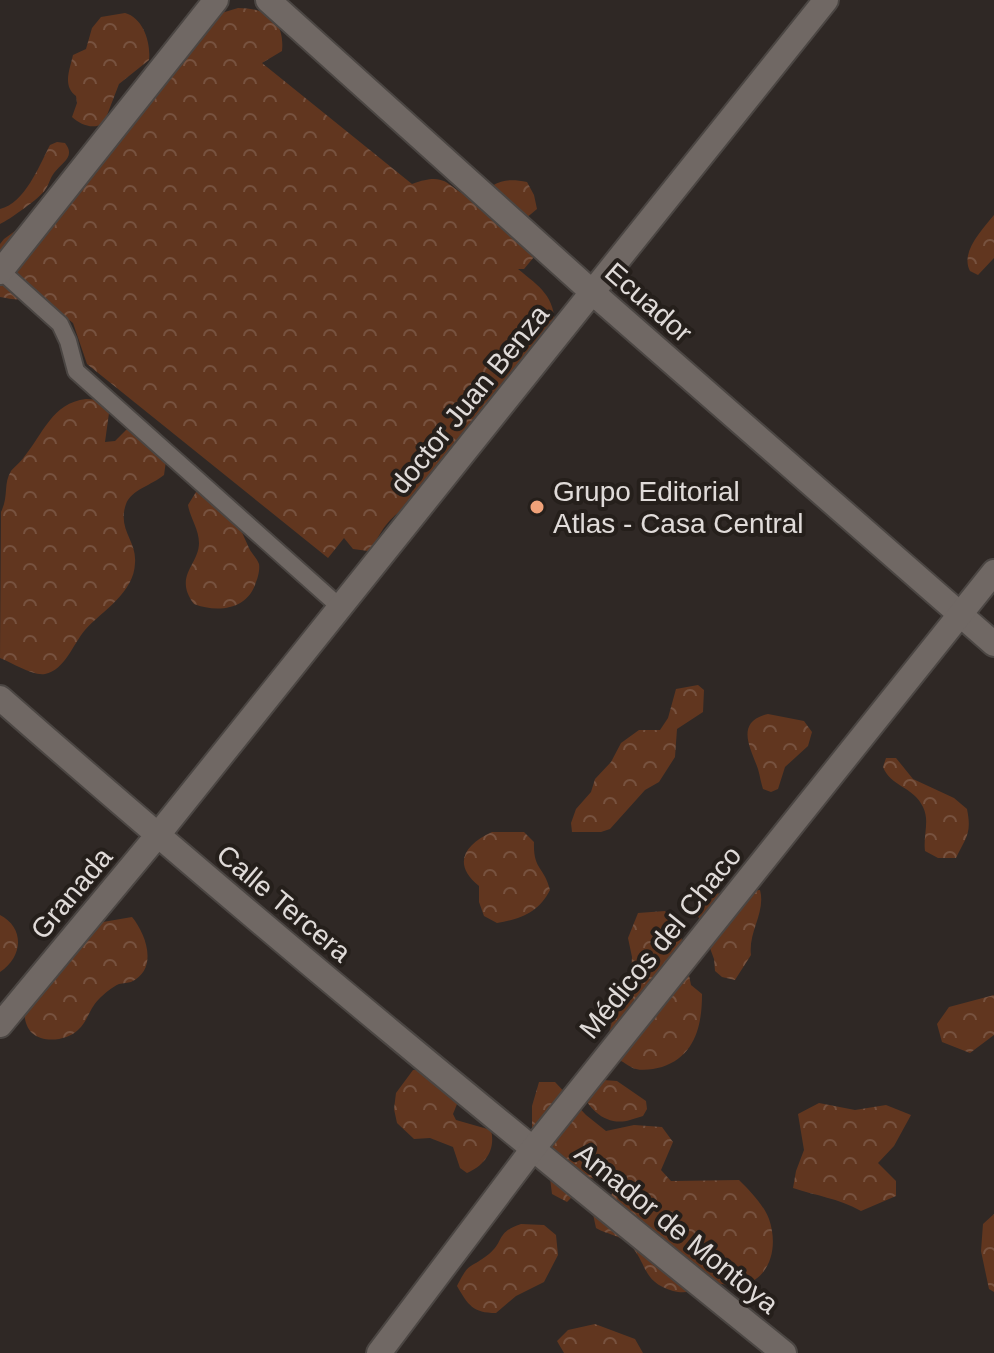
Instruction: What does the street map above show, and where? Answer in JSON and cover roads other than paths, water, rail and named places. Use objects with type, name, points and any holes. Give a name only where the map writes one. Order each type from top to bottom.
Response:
[{"type":"street","points":[[0,272],[216,0]]},
{"type":"street","name":"Ecuador","points":[[268,0],[592,292],[994,644]]},
{"type":"street","name":"doctor Juan Benza","points":[[157,836],[826,0]]},
{"type":"street","name":"Médicos del Chaco","points":[[379,1353],[532,1150],[994,572]]},
{"type":"street","name":"Calle Tercera","points":[[0,698],[157,836],[532,1150]]},
{"type":"street","name":"Granada","points":[[0,1025],[157,836]]},
{"type":"street","name":"Amador de Montoya","points":[[532,1150],[784,1353]]},
{"type":"lane","points":[[0,272],[60,324],[76,371],[341,608]]},
{"type":"place","name":"Grupo Editorial Atlas - Casa Central","points":[[537,507]]}]
